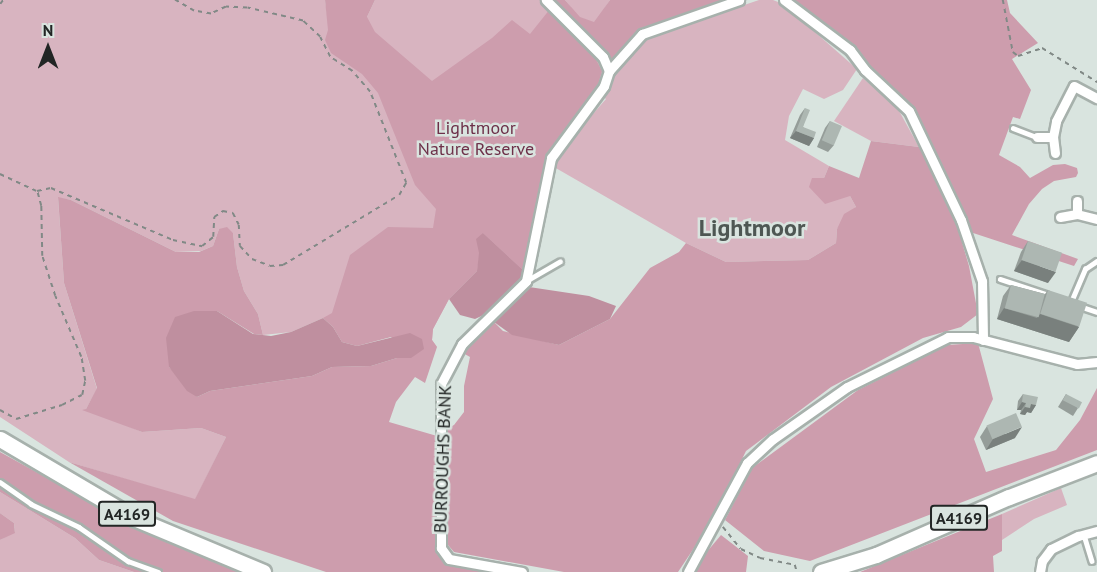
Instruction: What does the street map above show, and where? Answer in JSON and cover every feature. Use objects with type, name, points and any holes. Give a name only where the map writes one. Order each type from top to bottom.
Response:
[{"type":"main road","name":"A4169","points":[[0,439],[135,518],[263,572]]},
{"type":"main road","name":"A4169","points":[[821,572],[876,555],[1009,497],[1097,463]]},
{"type":"street","points":[[546,0],[603,57],[609,72]]},
{"type":"street","points":[[526,281],[551,158],[604,86],[609,72],[642,34],[739,0]]},
{"type":"street","points":[[784,0],[850,50],[865,70],[909,111],[962,220],[982,281],[983,340]]},
{"type":"street","points":[[1055,153],[1053,137],[1059,112],[1074,86],[1097,98]]},
{"type":"street","points":[[1037,137],[1053,137]]},
{"type":"street","points":[[1077,201],[1077,214]]},
{"type":"street","points":[[1060,217],[1077,214],[1097,219]]},
{"type":"street","name":"BURROUGHS BANK","points":[[522,572],[449,559],[441,548],[441,384],[462,344],[526,281]]},
{"type":"street","points":[[688,572],[747,463],[773,439],[847,387],[948,337],[983,340],[1077,364],[1097,362]]},
{"type":"street","points":[[1040,572],[1042,561],[1050,549],[1084,534],[1097,531]]},
{"type":"lane","points":[[1013,128],[1037,137]]},
{"type":"lane","points":[[526,281],[560,261]]},
{"type":"lane","points":[[1071,303],[1084,269],[1097,261]]},
{"type":"lane","points":[[1000,279],[1051,296]]},
{"type":"lane","points":[[1061,299],[1097,312]]},
{"type":"lane","points":[[0,482],[31,504],[79,527],[128,561],[158,572]]},
{"type":"lane","points":[[1084,534],[1092,561]]},
{"type":"path","points":[[0,4],[3,0]]},
{"type":"path","points":[[0,174],[37,191],[51,188],[173,240],[202,246],[213,237],[214,217],[223,211],[233,213],[239,225],[240,246],[252,259],[270,266],[283,265],[399,195],[406,183],[370,92],[352,71],[330,57],[320,37],[303,21],[247,8],[226,7],[211,14],[194,11],[175,0]]},
{"type":"path","points":[[1003,0],[1013,52],[1018,56],[1042,48],[1097,82]]},
{"type":"path","points":[[0,410],[16,419],[62,405],[82,395],[85,381],[81,357],[55,296],[42,256],[41,206],[37,191]]},
{"type":"path","points":[[717,520],[741,549],[760,558],[795,566],[797,572]]},
{"type":"green space","name":"Lightmoor Nature Reserve","points":[[0,0],[325,0],[329,28],[367,17],[375,0],[555,0],[571,7],[565,0],[610,0],[604,9],[685,25],[759,0],[773,0],[783,4],[857,69],[843,90],[824,99],[803,89],[789,116],[785,140],[829,166],[824,178],[850,196],[856,207],[837,229],[836,243],[808,260],[726,262],[686,243],[554,167],[572,138],[606,99],[596,91],[548,153],[524,271],[477,271],[449,299],[433,329],[432,340],[437,347],[323,318],[291,332],[263,335],[258,314],[244,291],[237,267],[233,233],[219,229],[213,246],[201,251],[176,252],[71,200],[58,198],[64,283],[97,389],[86,409],[142,432],[201,428],[226,437],[195,500],[69,462],[0,417]]},
{"type":"green space","name":"Lightmoor Nature Reserve","points":[[325,0],[375,0],[367,17],[375,32],[432,81],[492,38],[512,20],[530,34],[550,9],[594,56],[602,71],[596,91],[548,153],[524,271],[483,233],[477,271],[449,299],[433,329],[432,340],[437,347],[425,383],[415,377],[396,402],[389,422],[437,436],[437,554],[447,564],[497,572],[326,572],[173,521],[69,462],[195,499],[226,437],[201,428],[142,432],[82,410],[86,409],[97,388],[64,283],[58,197],[71,200],[176,252],[199,252],[213,246],[219,229],[227,227],[233,233],[237,267],[244,291],[258,314],[263,335],[254,334],[217,311],[169,367],[197,397],[210,391],[312,376],[332,367],[371,366],[397,358],[411,358],[391,337],[357,346],[342,342],[333,327],[323,318],[332,313],[350,255],[388,227],[433,228],[436,209],[415,185],[378,93],[362,74],[331,53],[325,40],[328,30]]},
{"type":"green space","points":[[554,0],[565,0],[580,17],[594,22],[610,0],[726,0],[638,32],[611,63]]},
{"type":"green space","points":[[794,0],[1007,0],[1010,13],[1038,43],[1012,59],[1031,90],[1020,119],[1013,117],[999,155],[1020,167],[1030,178],[1053,165],[1065,164],[1077,168],[1078,173],[1076,177],[1054,181],[1042,189],[1029,204],[1012,235],[1078,259],[1074,266],[967,231],[943,171],[916,116],[851,46]]},
{"type":"green space","points":[[863,78],[898,109],[919,147],[871,141],[834,121]]},
{"type":"green space","points":[[871,141],[919,147],[935,174],[956,222],[969,266],[978,314],[961,327],[923,338],[831,387],[746,451],[710,524],[678,572],[564,572],[454,552],[448,545],[444,430],[454,425],[464,412],[464,386],[470,357],[463,353],[494,322],[503,331],[559,345],[610,319],[650,268],[679,252],[686,243],[726,262],[808,260],[836,243],[837,229],[844,214],[856,207],[850,196],[825,204],[809,187],[812,178],[824,178],[829,166],[859,178]]},
{"type":"green space","points":[[978,343],[993,399],[974,439],[986,472],[1056,450],[1080,420],[1097,388],[1097,450],[810,561],[764,551],[725,520],[752,468],[858,390],[947,345]]},
{"type":"green space","points":[[0,452],[145,532],[239,572],[134,572],[99,560],[75,538],[0,492]]},
{"type":"green space","points":[[1061,488],[1067,505],[1034,519],[1002,540],[1002,514]]},
{"type":"green space","points":[[0,492],[75,538],[99,560],[134,572],[0,572],[0,540],[15,532],[14,523],[0,513]]},
{"type":"green space","points":[[0,513],[14,523],[15,533],[0,540]]},
{"type":"green space","points":[[1002,514],[1002,551],[993,556],[994,572],[860,572]]},
{"type":"green space","points":[[721,535],[748,556],[746,572],[690,572]]},
{"type":"shaded area","points":[[483,233],[524,271],[522,279],[490,312],[475,319],[460,315],[449,299],[477,271],[479,253],[476,239]]},
{"type":"shaded area","points":[[529,287],[589,296],[616,306],[610,319],[559,345],[512,335],[494,322]]},
{"type":"shaded area","points":[[194,311],[217,311],[253,334],[271,336],[291,332],[323,318],[333,327],[342,342],[357,346],[410,333],[422,339],[424,349],[411,358],[397,358],[371,366],[332,367],[312,376],[210,391],[197,397],[187,391],[169,367],[166,338],[175,317]]},
{"type":"building","points":[[805,108],[810,110],[803,127],[816,132],[814,138],[796,131]]},
{"type":"building","points":[[830,121],[842,126],[834,145],[822,140]]},
{"type":"building","points":[[1028,241],[1062,253],[1056,272],[1021,260]]},
{"type":"building","points":[[1011,285],[1045,294],[1039,317],[1005,308]]},
{"type":"building","points":[[1048,290],[1087,303],[1079,326],[1040,314]]},
{"type":"building","points":[[1023,394],[1038,397],[1036,405],[1031,404],[1030,408],[1025,407],[1026,403],[1022,402]]},
{"type":"building","points":[[1066,394],[1082,402],[1079,408],[1063,400]]},
{"type":"building","points":[[1016,413],[1022,427],[992,439],[987,426]]},
{"type":"district","name":"Lightmoor","points":[[752,228]]}]
